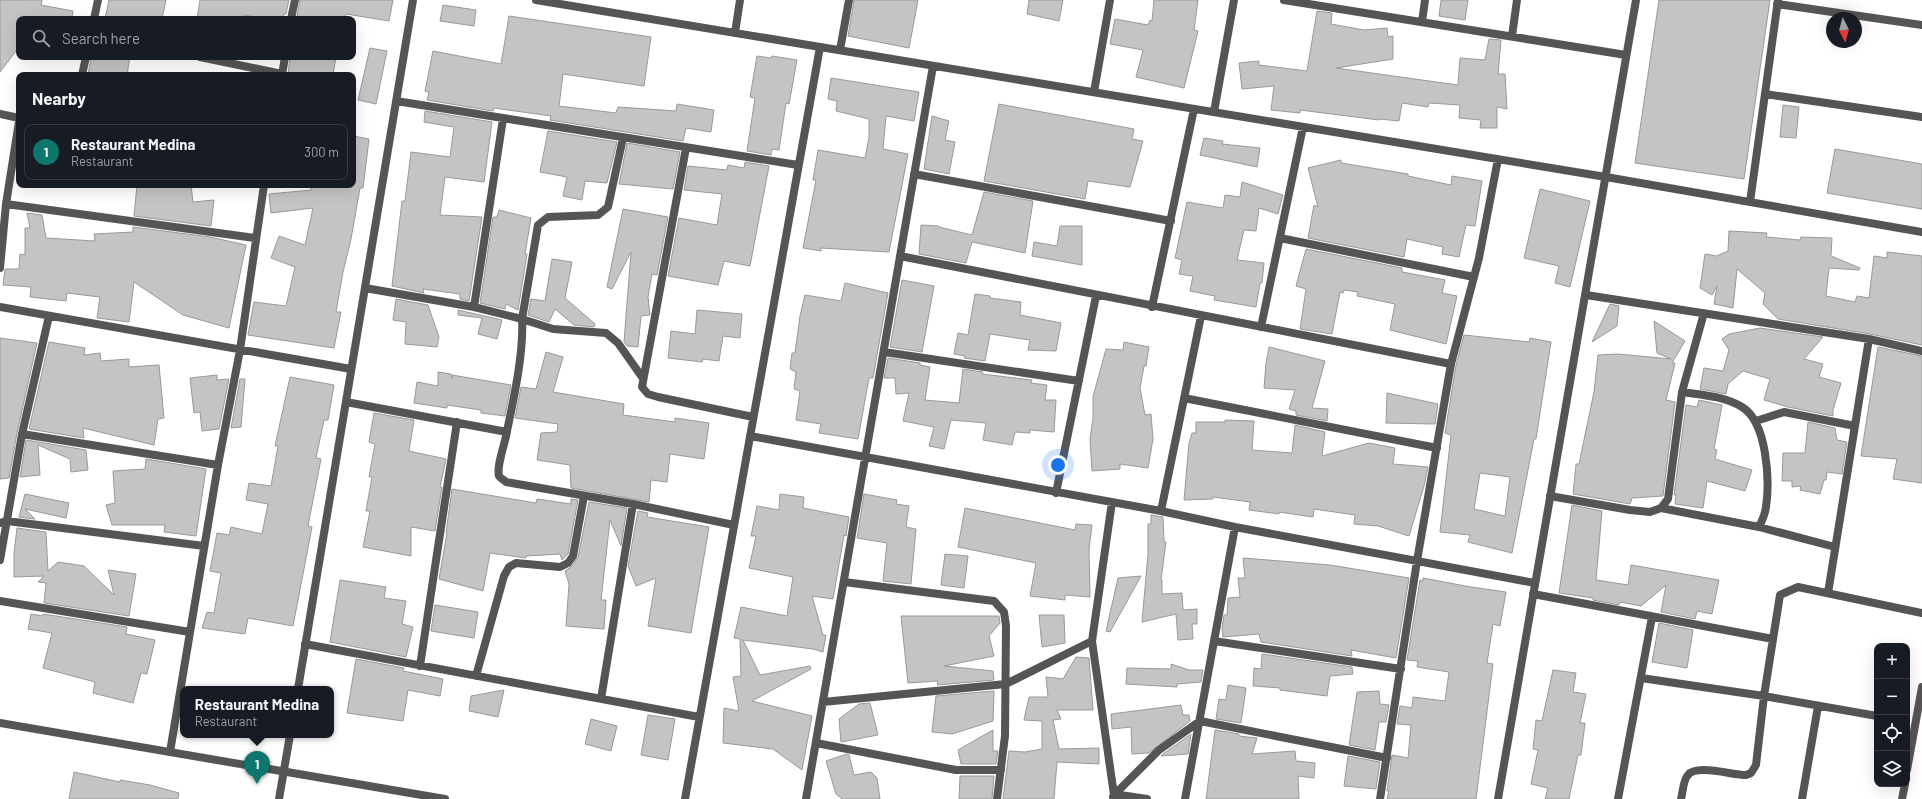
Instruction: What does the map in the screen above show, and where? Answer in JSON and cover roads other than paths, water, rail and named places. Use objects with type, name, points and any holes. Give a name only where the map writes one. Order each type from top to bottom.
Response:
[{"type":"street","points":[[95,16],[98,0]]},
{"type":"street","points":[[292,16],[295,0]]},
{"type":"street","points":[[298,686],[413,0]]},
{"type":"street","points":[[541,0],[1606,177],[1922,232]]},
{"type":"street","points":[[735,33],[740,0]]},
{"type":"street","points":[[840,50],[849,0]]},
{"type":"street","points":[[1094,92],[1110,0]]},
{"type":"street","points":[[1214,112],[1234,0]]},
{"type":"street","points":[[1284,0],[1626,55]]},
{"type":"street","points":[[1343,9],[1344,0]]},
{"type":"street","points":[[1422,22],[1425,0]]},
{"type":"street","points":[[1512,36],[1517,0]]},
{"type":"street","points":[[1498,799],[1636,0]]},
{"type":"street","points":[[1750,202],[1778,2],[1922,25]]},
{"type":"street","points":[[685,799],[820,47]]},
{"type":"street","points":[[83,72],[85,60]]},
{"type":"street","points":[[214,60],[268,72]]},
{"type":"street","points":[[282,72],[284,60]]},
{"type":"street","points":[[806,799],[933,66]]},
{"type":"street","points":[[1765,94],[1922,117]]},
{"type":"street","points":[[396,101],[798,165]]},
{"type":"street","points":[[1152,307],[1194,109]]},
{"type":"street","points":[[0,114],[16,117]]},
{"type":"street","points":[[474,307],[503,119]]},
{"type":"street","points":[[1261,327],[1303,127]]},
{"type":"street","points":[[623,138],[608,207],[598,215],[548,217],[538,225],[522,319],[522,338],[507,432],[499,467],[499,476],[506,482],[633,504],[734,525]]},
{"type":"street","points":[[0,268],[6,204],[16,141]]},
{"type":"street","points":[[686,148],[642,377],[642,387],[648,394],[753,417]]},
{"type":"street","points":[[1380,799],[1417,561],[1451,364],[1474,277],[1498,159]]},
{"type":"street","points":[[914,174],[1171,221]]},
{"type":"street","points":[[181,686],[218,465],[240,350],[255,238],[263,188]]},
{"type":"street","points":[[6,204],[255,238]]},
{"type":"street","points":[[1280,238],[1474,277]]},
{"type":"street","points":[[900,256],[1152,307],[1451,364]]},
{"type":"street","points":[[365,288],[474,307],[522,319],[553,329],[606,333],[618,343],[642,377]]},
{"type":"street","points":[[1586,294],[1869,339],[1922,351]]},
{"type":"street","points":[[1056,493],[1096,296]]},
{"type":"street","points":[[0,307],[351,369]]},
{"type":"street","points":[[1661,508],[1668,499],[1682,392],[1704,313]]},
{"type":"street","points":[[0,560],[3,522],[49,316]]},
{"type":"street","points":[[1161,511],[1201,316]]},
{"type":"street","points":[[1828,593],[1869,339]]},
{"type":"street","points":[[884,352],[1079,381]]},
{"type":"street","points":[[1682,392],[1724,399],[1742,407],[1756,421],[1766,457],[1767,478],[1766,507],[1759,527]]},
{"type":"street","points":[[1184,398],[1437,448]]},
{"type":"street","points":[[346,402],[507,432]]},
{"type":"street","points":[[1756,421],[1784,412],[1855,426]]},
{"type":"street","points":[[420,666],[457,422]]},
{"type":"street","points":[[22,434],[218,465]]},
{"type":"street","points":[[750,436],[1161,511],[1535,583]]},
{"type":"street","points":[[476,676],[504,576],[509,567],[516,563],[560,567],[568,563],[573,556],[584,496]]},
{"type":"street","points":[[1550,496],[1630,510],[1650,512],[1661,508],[1759,527],[1835,547]]},
{"type":"street","points":[[1112,502],[1092,641],[1112,797]]},
{"type":"street","points":[[601,699],[633,504]]},
{"type":"street","points":[[3,522],[204,546]]},
{"type":"street","points":[[1185,799],[1235,526]]},
{"type":"street","points":[[844,582],[994,601],[1004,612],[1006,684],[1005,736],[997,799]]},
{"type":"street","points":[[1681,799],[1686,776],[1694,770],[1746,775],[1751,773],[1756,765],[1764,696],[1780,595],[1798,588],[1922,613]]},
{"type":"street","points":[[1533,594],[1773,639]]},
{"type":"street","points":[[0,601],[190,632]]},
{"type":"street","points":[[1618,799],[1652,617]]},
{"type":"street","points":[[823,702],[1006,684],[1092,641]]},
{"type":"street","points":[[1214,641],[1401,669]]},
{"type":"street","points":[[305,644],[699,717]]},
{"type":"street","points":[[1641,678],[1764,696],[1874,715]]},
{"type":"street","points":[[1910,754],[1922,687]]},
{"type":"street","points":[[170,752],[180,692]]},
{"type":"street","points":[[1802,799],[1818,706]]},
{"type":"street","points":[[1112,797],[1159,750],[1200,721],[1387,758]]},
{"type":"street","points":[[1910,722],[1916,723]]},
{"type":"street","points":[[0,723],[445,799]]},
{"type":"street","points":[[279,799],[290,738]]},
{"type":"street","points":[[816,743],[956,770],[1001,770]]},
{"type":"street","points":[[1902,799],[1904,787]]},
{"type":"street","points":[[1112,797],[1147,799]]},
{"type":"place","name":"Restaurant Medina","points":[[257,784]]}]
